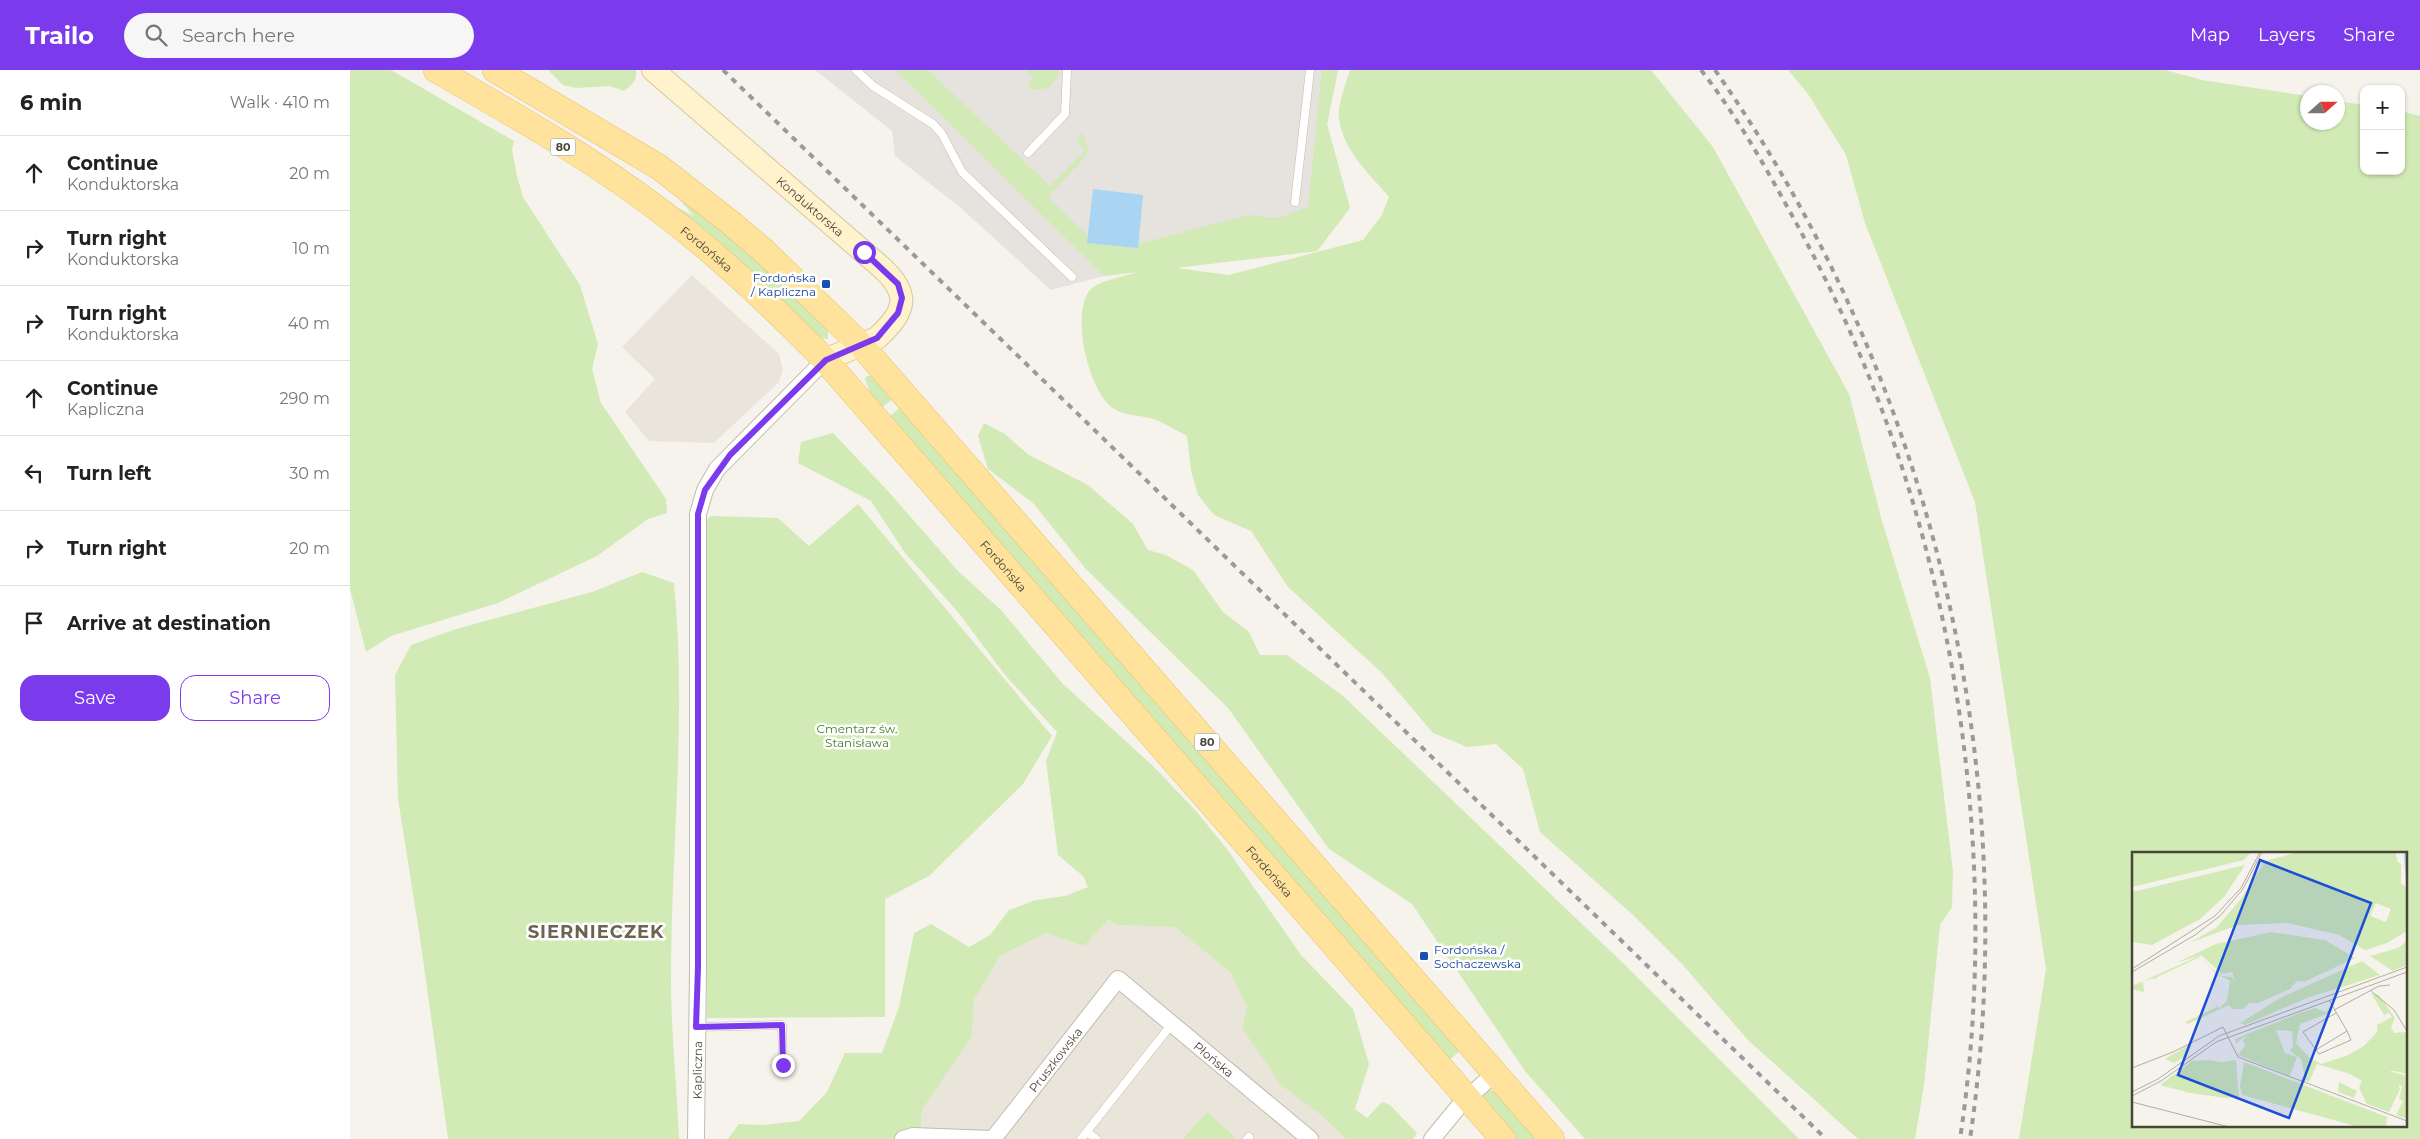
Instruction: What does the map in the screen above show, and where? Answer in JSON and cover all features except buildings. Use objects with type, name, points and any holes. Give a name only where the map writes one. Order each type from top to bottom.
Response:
[{"type":"main road","name":"Fordońska","points":[[436,70],[512,114],[597,168],[686,230],[750,285],[826,360],[1503,1139]]},
{"type":"main road","name":"80","points":[[495,70],[659,167],[757,246],[807,290],[861,345],[1552,1139]]},
{"type":"street","name":"Konduktorska","points":[[653,70],[881,267],[898,284],[902,298],[898,313],[877,338],[826,360]]},
{"type":"street","name":"Kapliczna","points":[[696,1139],[698,514],[705,490],[717,469],[826,360]]},
{"type":"street","name":"Płońska","points":[[1118,979],[1310,1139]]},
{"type":"street","name":"Pruszkowska","points":[[992,1139],[1118,979]]},
{"type":"street","points":[[1432,1139],[1468,1099],[1496,1073]]},
{"type":"street","points":[[903,1139],[913,1136],[992,1139]]},
{"type":"lane","points":[[856,70],[873,86],[933,124],[942,134],[962,172],[1072,277]]},
{"type":"lane","points":[[1028,153],[1065,114],[1068,70]]},
{"type":"lane","points":[[1296,202],[1310,70]]},
{"type":"lane","points":[[696,1027],[782,1025],[783,1065]]},
{"type":"lane","points":[[1081,1139],[1172,1025]]},
{"type":"lane","points":[[1086,1132],[1096,1139]]},
{"type":"shaded area","points":[[815,70],[1338,70],[1327,124],[1350,208],[1317,251],[1104,276],[1051,290],[962,209],[895,156],[892,131]]},
{"type":"shaded area","points":[[692,275],[779,354],[783,370],[779,382],[714,443],[649,441],[625,412],[655,379],[622,347]]},
{"type":"shaded area","points":[[1107,920],[1118,925],[1175,927],[1230,972],[1247,1007],[1321,1115],[1346,1139],[920,1139],[922,1110],[972,1036],[974,1000],[1000,956],[1046,933],[1084,946]]},
{"type":"green space","points":[[350,70],[391,70],[514,141],[512,149],[523,197],[580,285],[598,344],[592,369],[601,403],[666,499],[667,513],[648,519],[597,556],[498,603],[391,636],[366,652],[350,589]]},
{"type":"green space","points":[[548,70],[636,70],[636,77],[624,91],[610,86],[576,88],[563,85]]},
{"type":"green space","points":[[895,70],[928,70],[1050,186],[1085,151],[1077,142],[1082,132],[1088,151],[1085,157],[1048,197],[1088,236],[1088,243],[1138,248],[1138,244],[1249,215],[1278,218],[1308,207],[1322,70],[1338,70],[1327,124],[1350,208],[1317,251],[1176,268],[1229,275],[1363,240],[1382,215],[1389,197],[1352,152],[1346,142],[1339,119],[1344,88],[1350,70],[1651,70],[1713,147],[1849,394],[1882,521],[1930,678],[1953,872],[1952,907],[1940,925],[1924,1085],[1915,1139],[1858,1139],[1748,1040],[1682,964],[1632,914],[1540,832],[1523,769],[1496,744],[1467,747],[1433,733],[1382,673],[1288,587],[1251,531],[1214,515],[1198,495],[1191,470],[1187,436],[1156,420],[1116,410],[1106,402],[1090,372],[1085,353],[1082,315],[1085,300],[1091,289],[1095,286],[1137,272],[1104,276]]},
{"type":"green space","points":[[1026,70],[1059,70],[1059,76],[1048,88],[1033,90],[1028,84],[1034,78]]},
{"type":"green space","points":[[1788,70],[2165,70],[2202,80],[2300,95],[2300,130],[2345,130],[2345,102],[2360,104],[2360,175],[2405,175],[2405,112],[2420,116],[2420,1139],[2019,1139],[2046,969],[1975,502],[1865,223],[1846,155],[1808,94]]},
{"type":"green space","points":[[671,190],[752,252],[828,329],[828,339],[821,338],[666,202],[694,216]]},
{"type":"green space","points":[[867,376],[872,376],[894,398],[881,408],[870,392],[865,379]]},
{"type":"green space","points":[[903,405],[1461,1050],[1448,1061],[889,417]]},
{"type":"green space","points":[[984,423],[1005,434],[1029,455],[1088,485],[1133,524],[1148,550],[1166,555],[1193,570],[1223,612],[1249,632],[1260,655],[1287,655],[1342,695],[1625,965],[1799,1139],[1585,1139],[1525,1071],[1412,904],[1329,849],[1228,708],[1085,568],[1033,503],[988,469],[978,436]]},
{"type":"green space","points":[[833,433],[887,490],[958,571],[1001,610],[1063,684],[1153,766],[1196,811],[1227,849],[1301,955],[1353,1009],[1369,1064],[1355,1109],[1367,1118],[1382,1102],[1390,1105],[1417,1133],[1413,1139],[1346,1139],[1321,1115],[1281,1085],[1242,1028],[1247,1007],[1230,972],[1175,927],[1118,925],[1108,920],[1084,946],[1046,933],[1000,956],[974,1000],[972,1036],[922,1110],[920,1139],[728,1139],[739,1124],[763,1125],[799,1121],[827,1092],[845,1053],[882,1053],[899,1007],[914,933],[931,924],[969,947],[990,935],[1009,910],[1036,900],[1065,896],[1088,887],[1083,876],[1058,855],[1046,761],[1057,732],[1005,675],[958,612],[905,553],[871,501],[798,463],[801,442]]},
{"type":"green space","name":"Cmentarz św. Stanisława","points":[[858,504],[1052,736],[1023,784],[929,876],[885,899],[885,1017],[707,1018],[705,523],[710,516],[778,518],[809,546]]},
{"type":"green space","points":[[642,572],[674,583],[678,633],[679,732],[671,980],[679,1139],[448,1139],[420,938],[398,799],[395,675],[411,645],[456,629],[592,592]]},
{"type":"green space","points":[[1489,1090],[1496,1092],[1538,1139],[1513,1139],[1481,1096]]},
{"type":"green space","points":[[1207,1112],[1235,1137],[1234,1139],[1183,1139]]},
{"type":"water","points":[[1093,189],[1143,195],[1138,248],[1087,243]]},
{"type":"railway","points":[[723,70],[1826,1139]]},
{"type":"railway","points":[[1701,70],[1739,124],[1762,162],[1803,236],[1839,307],[1863,362],[1897,454],[1926,549],[1948,646],[1964,744],[1973,843],[1975,943],[1971,1042],[1960,1139]]},
{"type":"railway","points":[[1715,70],[1790,189],[1853,314],[1905,445],[1944,580],[1970,718],[1984,858],[1984,999],[1970,1139]]},
{"type":"place","name":"Fordońska / Kapliczna","points":[[826,284]]},
{"type":"place","name":"Fordońska / Sochaczewska","points":[[1424,956]]},
{"type":"district","name":"SIERNIECZEK","points":[[596,932]]},
{"type":"route","points":[[783,1065],[782,1025],[696,1027],[698,967],[698,514],[705,490],[717,469],[730,455],[826,360],[877,338],[884,332],[898,313],[902,298],[898,284],[864,252]]}]
